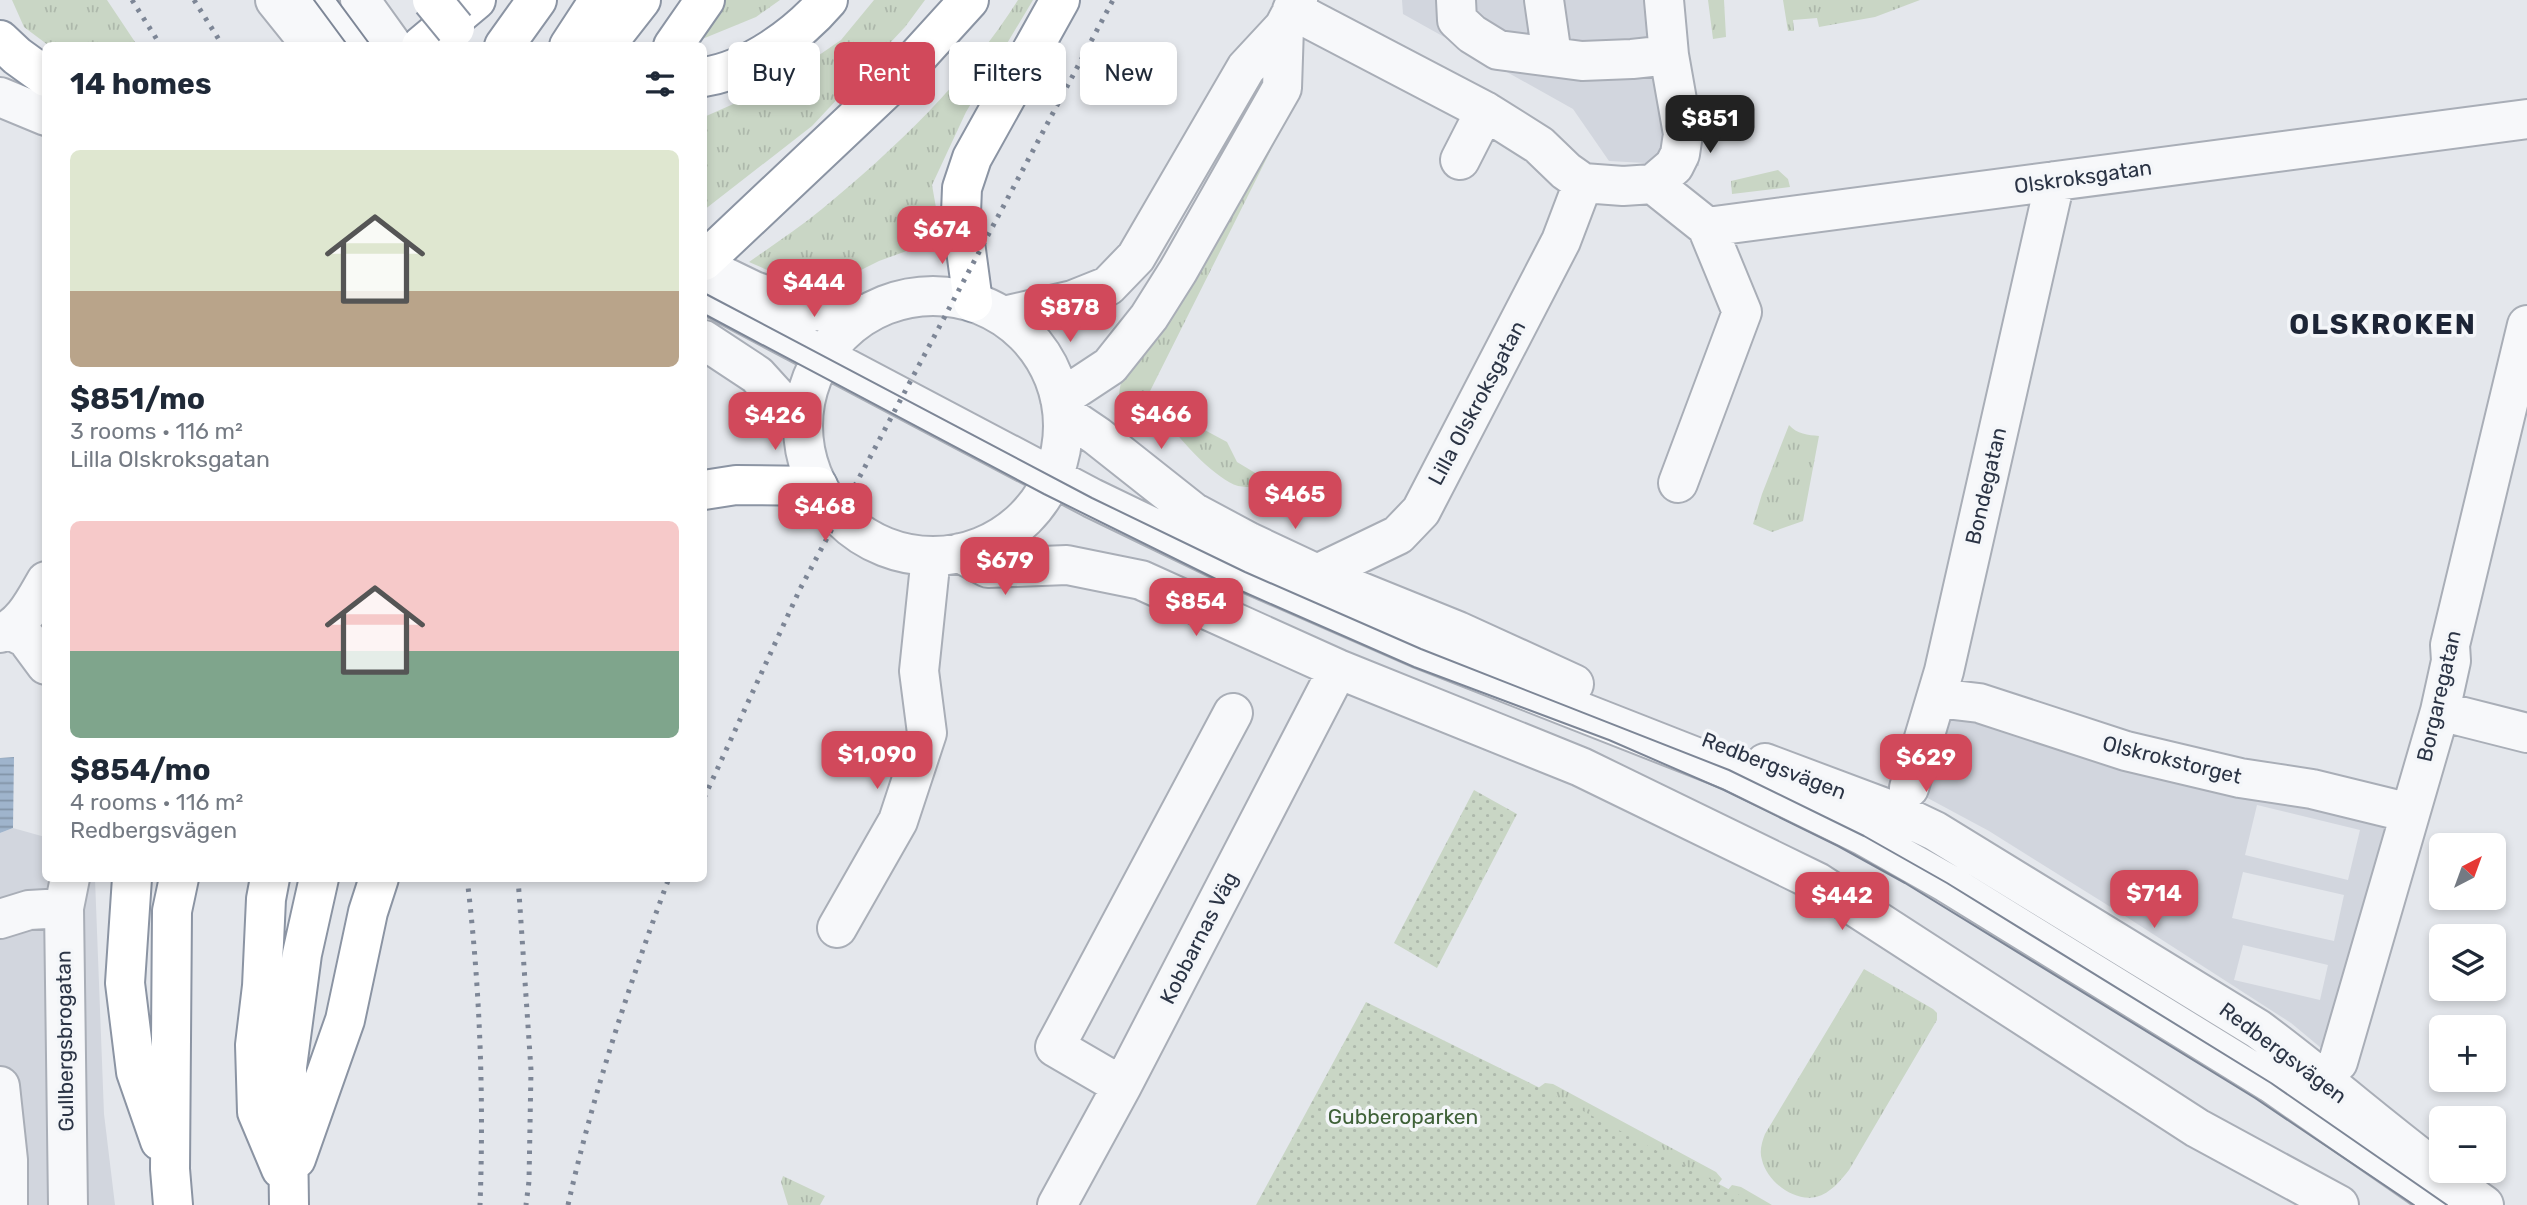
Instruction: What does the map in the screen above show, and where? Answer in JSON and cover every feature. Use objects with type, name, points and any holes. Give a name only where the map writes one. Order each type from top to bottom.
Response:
[{"type":"highway","points":[[507,42],[537,0]]},
{"type":"highway","points":[[572,42],[599,0]]},
{"type":"highway","points":[[608,42],[641,0]]},
{"type":"highway","points":[[676,42],[705,0]]},
{"type":"highway","points":[[707,76],[741,65],[788,38],[828,0]]},
{"type":"highway","points":[[707,258],[898,78],[969,0]]},
{"type":"highway","points":[[989,309],[961,213],[962,188],[972,158],[1060,0]]},
{"type":"highway","points":[[426,42],[456,15]]},
{"type":"highway","points":[[0,40],[42,74]]},
{"type":"highway","points":[[707,490],[736,485],[818,486]]},
{"type":"highway","points":[[132,882],[125,983],[136,1073],[172,1187]]},
{"type":"highway","points":[[172,1187],[172,911],[178,882]]},
{"type":"highway","points":[[269,882],[255,1045],[257,1112],[288,1195]]},
{"type":"highway","points":[[288,1195],[287,1067],[302,954],[318,882]]},
{"type":"highway","points":[[288,1195],[345,1020],[368,912],[378,882]]},
{"type":"street","points":[[360,0],[390,42]]},
{"type":"street","points":[[1456,0],[1457,20],[1472,34],[1498,50],[1582,61],[1669,55]]},
{"type":"street","points":[[1544,0],[1552,56]]},
{"type":"street","points":[[1291,12],[1485,111],[1539,145],[1566,172],[1583,183],[1623,186],[1653,184],[1674,166],[1680,154],[1683,134],[1669,55],[1664,0]]},
{"type":"street","points":[[989,309],[1073,300],[1108,286],[1136,257],[1246,68],[1291,12]]},
{"type":"street","points":[[1061,406],[1110,366],[1149,317],[1178,271],[1282,88],[1291,12]]},
{"type":"street","points":[[299,21],[340,42]]},
{"type":"street","points":[[0,97],[42,114]]},
{"type":"street","points":[[1460,160],[1485,111]]},
{"type":"street","name":"Olskroksgatan","points":[[1707,226],[2527,119]]},
{"type":"street","name":"Bondegatan","points":[[1909,788],[1940,685],[2055,181]]},
{"type":"street","name":"Lilla Olskroksgatan","points":[[1317,573],[1398,535],[1421,511],[1561,241],[1583,183]]},
{"type":"street","points":[[1653,184],[1707,226],[1742,312],[1678,483]]},
{"type":"street","points":[[707,268],[754,291],[745,331],[757,376],[803,418]]},
{"type":"street","points":[[707,296],[745,331]]},
{"type":"street","points":[[951,296],[989,309],[1029,337],[1049,366],[1061,406],[1061,448],[1048,485],[1026,517],[984,546],[946,555],[910,554],[882,546],[856,531],[834,511],[818,486],[805,454],[803,418],[818,363],[839,335],[864,315],[906,298],[951,296]]},
{"type":"street","points":[[745,331],[815,311],[864,315]]},
{"type":"street","points":[[707,315],[818,363],[1048,485],[1128,537],[1414,667],[1620,745],[1734,794],[1839,846],[1905,883],[2255,1098],[2414,1205]]},
{"type":"street","name":"Borgaregatan","points":[[2338,1062],[2440,711],[2451,661],[2450,645],[2527,325]]},
{"type":"street","name":"Redbergsvägen","points":[[1061,406],[1194,512],[1249,542],[1458,631],[1649,718],[1893,811],[1935,831],[2258,1029],[2387,1133],[2484,1205]]},
{"type":"street","points":[[1048,485],[1166,534],[1302,598],[1445,659],[1729,770],[1864,836],[1947,883],[2271,1083],[2447,1205]]},
{"type":"street","points":[[946,555],[988,568],[1067,565],[1140,580],[1338,669],[1581,767],[1817,882],[2197,1128],[2339,1205]]},
{"type":"street","points":[[837,928],[898,821],[928,733],[919,671],[946,555]]},
{"type":"street","points":[[5,632],[32,606],[42,588]]},
{"type":"street","points":[[5,632],[26,638],[42,660]]},
{"type":"street","name":"Kobbarnas Väg","points":[[1057,1205],[1122,1086],[1338,669]]},
{"type":"street","name":"Olskrokstorget","points":[[1940,685],[1979,703],[2126,751],[2240,778],[2312,789],[2410,813]]},
{"type":"street","points":[[2440,711],[2520,732]]},
{"type":"street","points":[[1122,1086],[1055,1047],[1233,713]]},
{"type":"street","points":[[0,919],[30,910],[67,893]]},
{"type":"street","name":"Gullbergsbrogatan","points":[[67,893],[68,1205]]},
{"type":"street","points":[[0,1086],[8,1160],[8,1205]]},
{"type":"shaded area","points":[[1402,0],[1679,0],[1699,166],[1609,161],[1573,109],[1403,14]]},
{"type":"shaded area","points":[[1937,698],[2390,809],[2338,1062],[2291,1023],[2125,916],[1989,831],[1909,788]],"holes":[[[2257,805],[2360,830],[2348,880],[2245,855]],[[2243,872],[2344,895],[2334,941],[2232,918]],[[2243,945],[2328,965],[2320,1000],[2234,980]]]},
{"type":"shaded area","points":[[13,828],[42,836],[42,882],[95,882],[104,1114],[115,1205],[0,1205],[0,833]]},
{"type":"green space","points":[[12,0],[107,0],[135,42],[44,42],[24,27]]},
{"type":"green space","points":[[723,0],[780,0],[756,17],[695,42]]},
{"type":"green space","points":[[874,0],[925,0],[891,42],[838,42]]},
{"type":"green space","points":[[1018,0],[1033,0],[1008,42],[988,42]]},
{"type":"green space","points":[[1708,0],[1724,0],[1726,37],[1713,39]]},
{"type":"green space","points":[[1783,0],[1920,0],[1875,17],[1819,27],[1817,18],[1793,20],[1794,31],[1788,31]]},
{"type":"green space","points":[[834,45],[834,103],[812,126],[707,208],[707,116],[731,105],[820,105],[820,54]]},
{"type":"green space","points":[[949,90],[949,105],[970,105],[932,185],[941,236],[934,246],[923,245],[879,261],[827,287],[811,289],[749,262],[822,209],[929,112]]},
{"type":"green space","points":[[1297,98],[1128,435],[1125,435],[1118,405],[1123,375]]},
{"type":"green space","points":[[1778,170],[1788,179],[1790,187],[1732,194],[1731,181]]},
{"type":"green space","points":[[1171,412],[1227,442],[1237,462],[1262,477],[1255,487],[1238,486],[1211,469],[1171,427]]},
{"type":"green space","points":[[1789,425],[1799,432],[1819,436],[1803,521],[1772,532],[1753,524]]},
{"type":"green space","points":[[1474,790],[1517,814],[1437,968],[1394,943]]},
{"type":"green space","points":[[1864,969],[1933,1009],[1937,1013],[1937,1020],[1849,1170],[1826,1193],[1807,1198],[1799,1196],[1782,1188],[1769,1175],[1761,1157],[1763,1140]]},
{"type":"green space","name":"Gubberoparken","points":[[1366,1002],[1544,1090],[1758,1205],[1256,1205]]},
{"type":"green space","points":[[1545,1083],[1553,1084],[1716,1172],[1722,1179],[1703,1205],[1534,1091]]},
{"type":"green space","points":[[783,1176],[825,1196],[820,1205],[788,1205],[781,1182]]},
{"type":"green space","points":[[1732,1185],[1741,1187],[1772,1205],[1715,1205]]},
{"type":"water","points":[[14,757],[13,828],[0,833],[0,758]]},
{"type":"tram line","points":[[314,0],[345,42]]},
{"type":"tram line","points":[[337,0],[368,42]]},
{"type":"tram line","points":[[707,295],[1092,498],[1245,572],[1421,649],[1729,770],[1864,836],[1947,883],[2271,1083],[2447,1205]]},
{"type":"tram line","points":[[707,316],[1044,494],[1230,586],[1414,667],[1609,740],[1724,790],[1838,846],[1905,883],[2255,1098],[2414,1205]]},
{"type":"railway","points":[[132,0],[158,42]]},
{"type":"railway","points":[[194,0],[220,42]]},
{"type":"railway","points":[[707,791],[800,589],[1113,0]]},
{"type":"railway","points":[[467,882],[480,1042],[480,1205]]},
{"type":"railway","points":[[518,882],[531,1070],[529,1181],[526,1205]]},
{"type":"railway","points":[[568,1205],[613,1040],[668,882]]},
{"type":"district","name":"OLSKROKEN","points":[[2383,324]]}]
